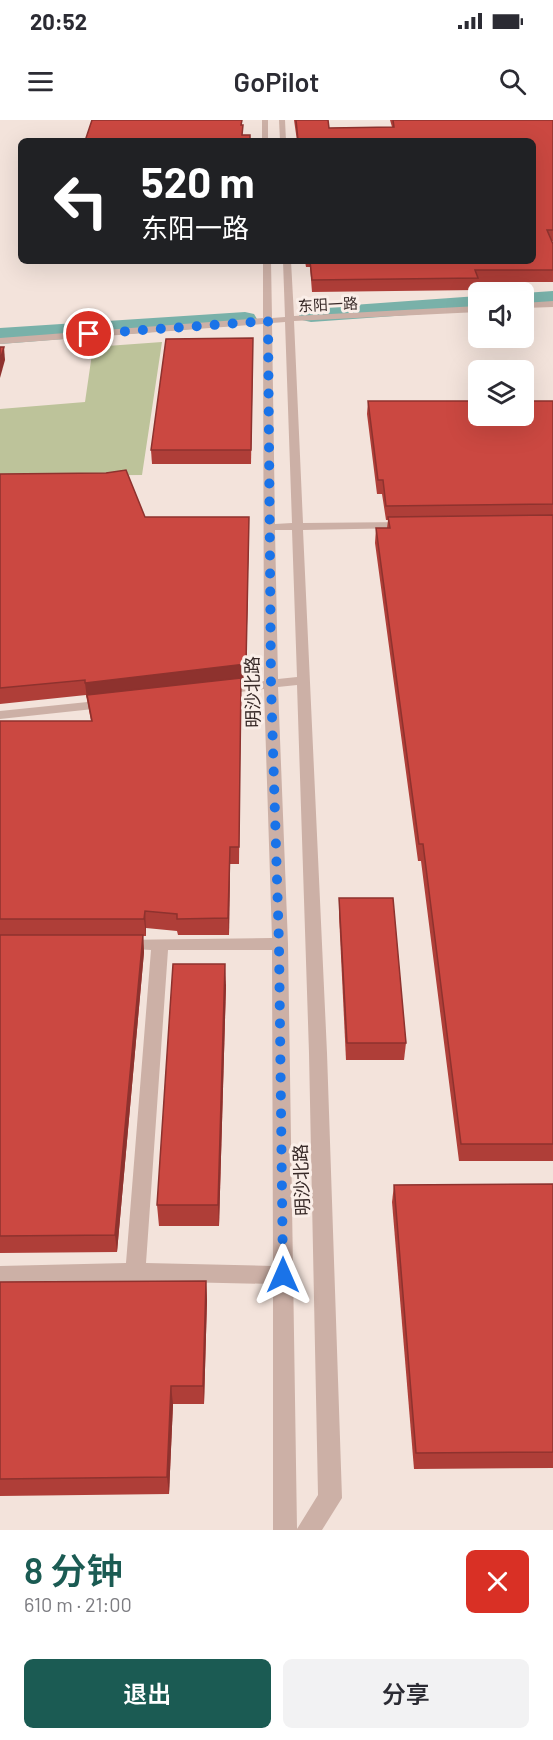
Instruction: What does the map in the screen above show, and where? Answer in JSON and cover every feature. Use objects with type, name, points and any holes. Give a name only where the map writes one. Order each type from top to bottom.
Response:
[{"type":"street","points":[[265,120],[265,138]]},
{"type":"street","points":[[282,120],[283,138]]},
{"type":"street","name":"明沙北路","points":[[267,264],[271,684],[279,944],[285,1530]]},
{"type":"street","name":"明沙北路","points":[[287,264],[318,1053],[330,1498],[308,1530]]},
{"type":"street","points":[[534,305],[553,304]]},
{"type":"street","name":"东阳一路","points":[[0,341],[268,321],[468,310]]},
{"type":"street","points":[[270,526],[414,525]]},
{"type":"street","points":[[215,691],[304,680]]},
{"type":"street","points":[[0,716],[124,702]]},
{"type":"street","points":[[103,944],[279,944]]},
{"type":"street","points":[[135,1272],[160,944]]},
{"type":"street","points":[[0,1275],[135,1272],[283,1275]]},
{"type":"green space","points":[[162,342],[142,475],[0,476],[0,409],[85,402],[93,347]]},
{"type":"building","points":[[92,120],[242,120],[242,135],[250,135],[250,138],[86,138]]},
{"type":"building","points":[[296,120],[328,120],[329,128],[394,127],[393,120],[553,120],[553,230],[547,230],[553,244],[553,270],[475,270],[478,278],[312,280],[310,264],[536,264],[536,138],[298,138]]},
{"type":"building","points":[[253,338],[251,450],[151,450],[166,339]]},
{"type":"building","points":[[0,347],[4,347],[0,360]]},
{"type":"building","points":[[368,401],[468,401],[468,426],[534,426],[534,401],[553,401],[553,504],[386,506],[383,480],[378,480]]},
{"type":"building","points":[[126,470],[145,517],[249,517],[246,664],[85,683],[85,680],[0,688],[0,474],[106,473]]},
{"type":"building","points":[[553,515],[553,1144],[461,1144],[423,844],[419,844],[376,528],[390,528],[388,517]]},
{"type":"building","points":[[241,678],[239,847],[230,847],[228,918],[177,919],[177,914],[145,911],[144,919],[0,919],[0,721],[92,721],[87,695]]},
{"type":"building","points":[[339,898],[393,898],[406,1043],[347,1043]]},
{"type":"building","points":[[0,935],[143,935],[115,1235],[0,1236]]},
{"type":"building","points":[[173,964],[225,964],[218,1205],[157,1205]]},
{"type":"building","points":[[553,1184],[553,1452],[416,1453],[394,1185]]},
{"type":"building","points":[[206,1281],[203,1386],[171,1386],[167,1477],[0,1479],[0,1282]]},
{"type":"waterway","points":[[534,299],[553,298]]},
{"type":"waterway","points":[[311,315],[468,304]]},
{"type":"waterway","points":[[0,336],[245,319]]},
{"type":"route","points":[[89,334],[268,321],[271,684],[279,944],[283,1275]]}]
